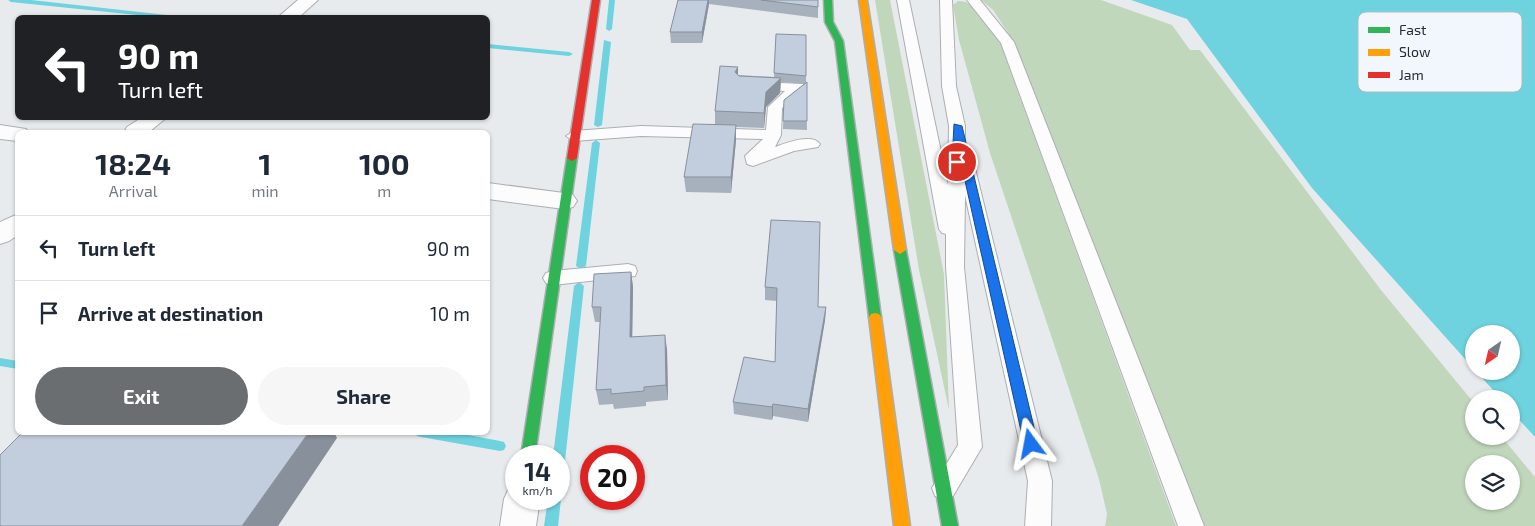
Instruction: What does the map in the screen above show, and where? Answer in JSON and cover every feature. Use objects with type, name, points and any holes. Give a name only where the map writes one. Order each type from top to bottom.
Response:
[{"type":"street","points":[[290,15],[309,0]]},
{"type":"street","points":[[530,445],[564,201],[596,0]]},
{"type":"street","points":[[828,0],[829,22],[840,41],[902,526]]},
{"type":"street","points":[[863,0],[891,203],[950,526]]},
{"type":"street","points":[[138,130],[152,120]]},
{"type":"street","points":[[0,132],[15,134]]},
{"type":"street","points":[[490,191],[564,201]]},
{"type":"street","points":[[0,235],[15,224]]},
{"type":"street","points":[[518,526],[520,510]]},
{"type":"lane","points":[[903,0],[955,267]]},
{"type":"lane","points":[[946,0],[949,86],[1040,481],[1038,526]]},
{"type":"lane","points":[[973,0],[1007,42],[1191,526]]},
{"type":"lane","points":[[744,86],[800,87],[776,107],[773,135],[768,145],[753,156],[753,161],[791,146],[812,144]]},
{"type":"lane","points":[[943,489],[970,447],[955,267],[957,126]]},
{"type":"lane","points":[[574,136],[641,131],[773,135]]},
{"type":"lane","points":[[553,278],[628,271]]},
{"type":"green space","points":[[875,0],[890,0],[944,274],[949,410],[919,270]]},
{"type":"green space","points":[[981,0],[1101,0],[1172,25],[1190,50],[1200,50],[1381,290],[1465,392],[1465,445],[1508,445],[1517,455],[1465,455],[1465,510],[1520,510],[1520,459],[1535,477],[1535,526],[1203,526],[1014,42],[993,10]]},
{"type":"green space","points":[[958,1],[966,2],[978,10],[1000,42],[1176,526],[1105,526],[1107,514],[1099,479],[990,153],[959,40],[953,5]]},
{"type":"water","points":[[1131,0],[1535,0],[1535,437],[1520,421],[1520,390],[1493,390],[1484,380],[1520,380],[1520,325],[1465,325],[1465,359],[1312,188],[1187,19]]},
{"type":"building","points":[[678,0],[708,0],[702,32],[670,32]]},
{"type":"building","points":[[761,0],[818,0],[818,7]]},
{"type":"building","points":[[776,34],[806,35],[806,76],[774,73]]},
{"type":"building","points":[[720,66],[738,67],[735,72],[739,76],[781,78],[766,92],[764,113],[715,111]]},
{"type":"building","points":[[807,82],[807,121],[783,121],[784,100]]},
{"type":"building","points":[[693,124],[736,125],[731,177],[684,177]]},
{"type":"building","points":[[771,220],[820,222],[818,307],[826,307],[808,409],[773,404],[772,407],[733,402],[744,357],[775,362],[777,288],[765,287]]},
{"type":"building","points":[[631,272],[630,337],[665,335],[666,385],[644,387],[644,391],[611,394],[611,389],[596,390],[601,307],[592,307],[594,274]]},
{"type":"building","points":[[20,435],[307,435],[242,526],[0,526],[0,455]]},
{"type":"waterway","points":[[11,0],[161,15]]},
{"type":"waterway","points":[[609,29],[612,0]]},
{"type":"waterway","points":[[598,125],[607,42]]},
{"type":"waterway","points":[[490,46],[569,54]]},
{"type":"waterway","points":[[581,266],[596,143]]},
{"type":"waterway","points":[[561,445],[579,286]]},
{"type":"waterway","points":[[0,362],[15,364]]},
{"type":"waterway","points":[[438,435],[500,446]]},
{"type":"waterway","points":[[551,526],[553,510]]},
{"type":"traffic: fast","points":[[828,0],[829,22],[839,41],[875,317]]},
{"type":"traffic: fast","points":[[530,445],[572,158]]},
{"type":"traffic: fast","points":[[900,250],[950,526]]},
{"type":"traffic: slow","points":[[863,0],[900,250]]},
{"type":"traffic: slow","points":[[875,317],[902,526]]},
{"type":"traffic: jam","points":[[572,158],[596,0]]},
{"type":"route","points":[[957,162],[957,126],[1031,444]]}]
